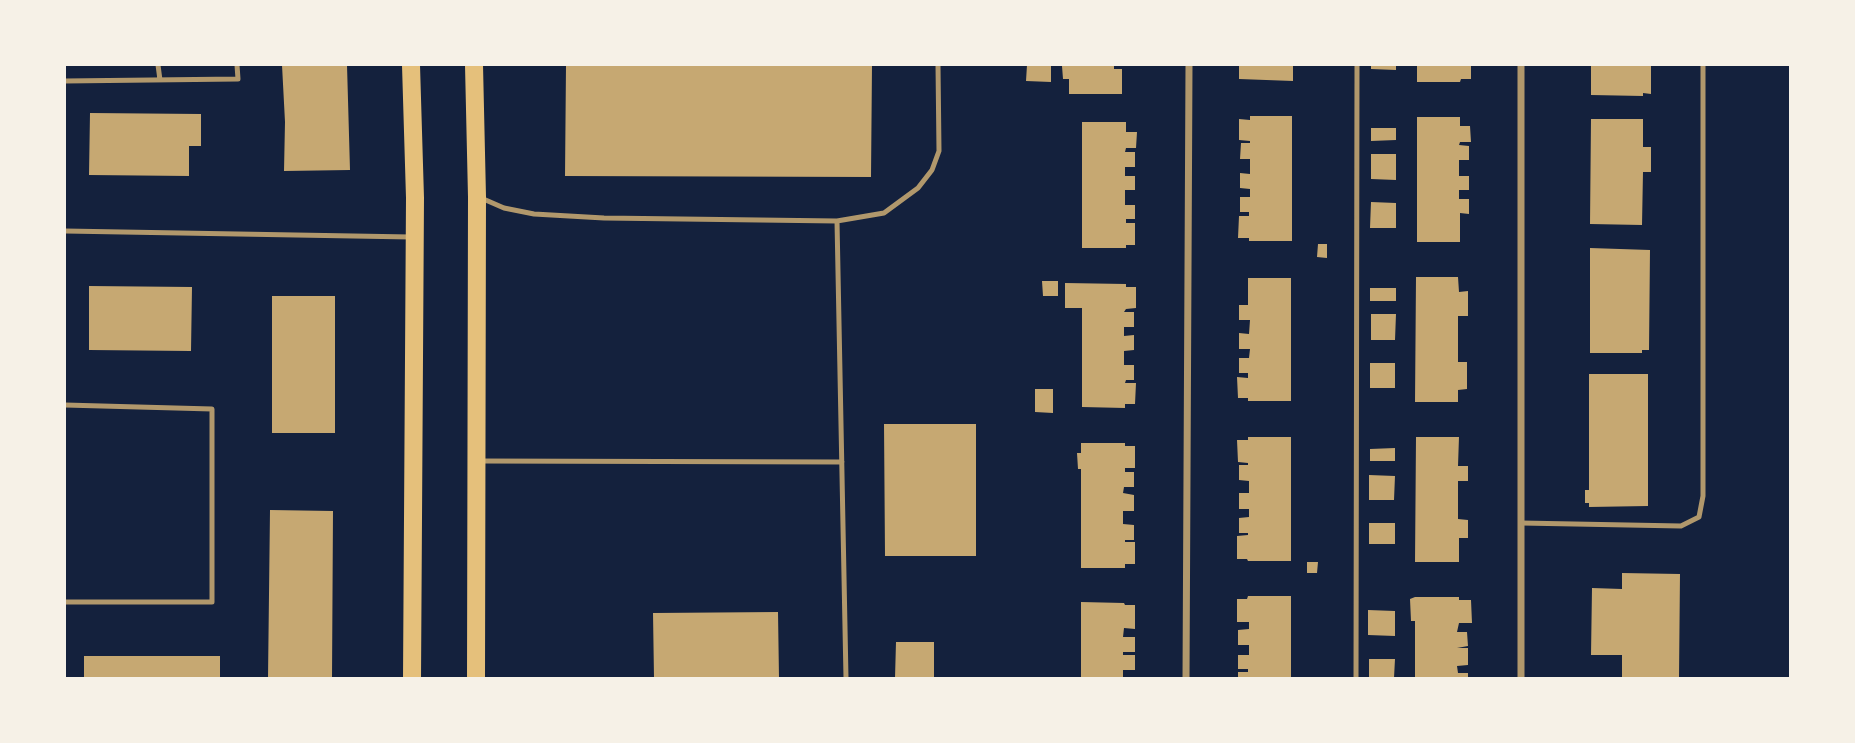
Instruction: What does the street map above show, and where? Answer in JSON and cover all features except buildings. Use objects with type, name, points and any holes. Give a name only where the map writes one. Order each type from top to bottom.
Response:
[{"type":"main road","points":[[411,65],[414,237],[412,678]]},
{"type":"main road","points":[[474,65],[477,197],[476,678]]},
{"type":"street","points":[[1186,678],[1189,65]]},
{"type":"street","points":[[1521,65],[1521,678]]},
{"type":"lane","points":[[158,65],[160,80]]},
{"type":"lane","points":[[65,81],[238,79],[237,65]]},
{"type":"lane","points":[[477,197],[504,208],[534,214],[604,218],[837,221],[884,213],[918,188],[932,170],[939,152],[938,65]]},
{"type":"lane","points":[[1356,678],[1357,65]]},
{"type":"lane","points":[[1521,523],[1681,526],[1699,517],[1703,496],[1703,65]]},
{"type":"lane","points":[[837,221],[846,678]]},
{"type":"lane","points":[[65,231],[414,237]]},
{"type":"lane","points":[[65,405],[212,409],[212,602],[65,602]]},
{"type":"lane","points":[[476,461],[842,462]]}]
